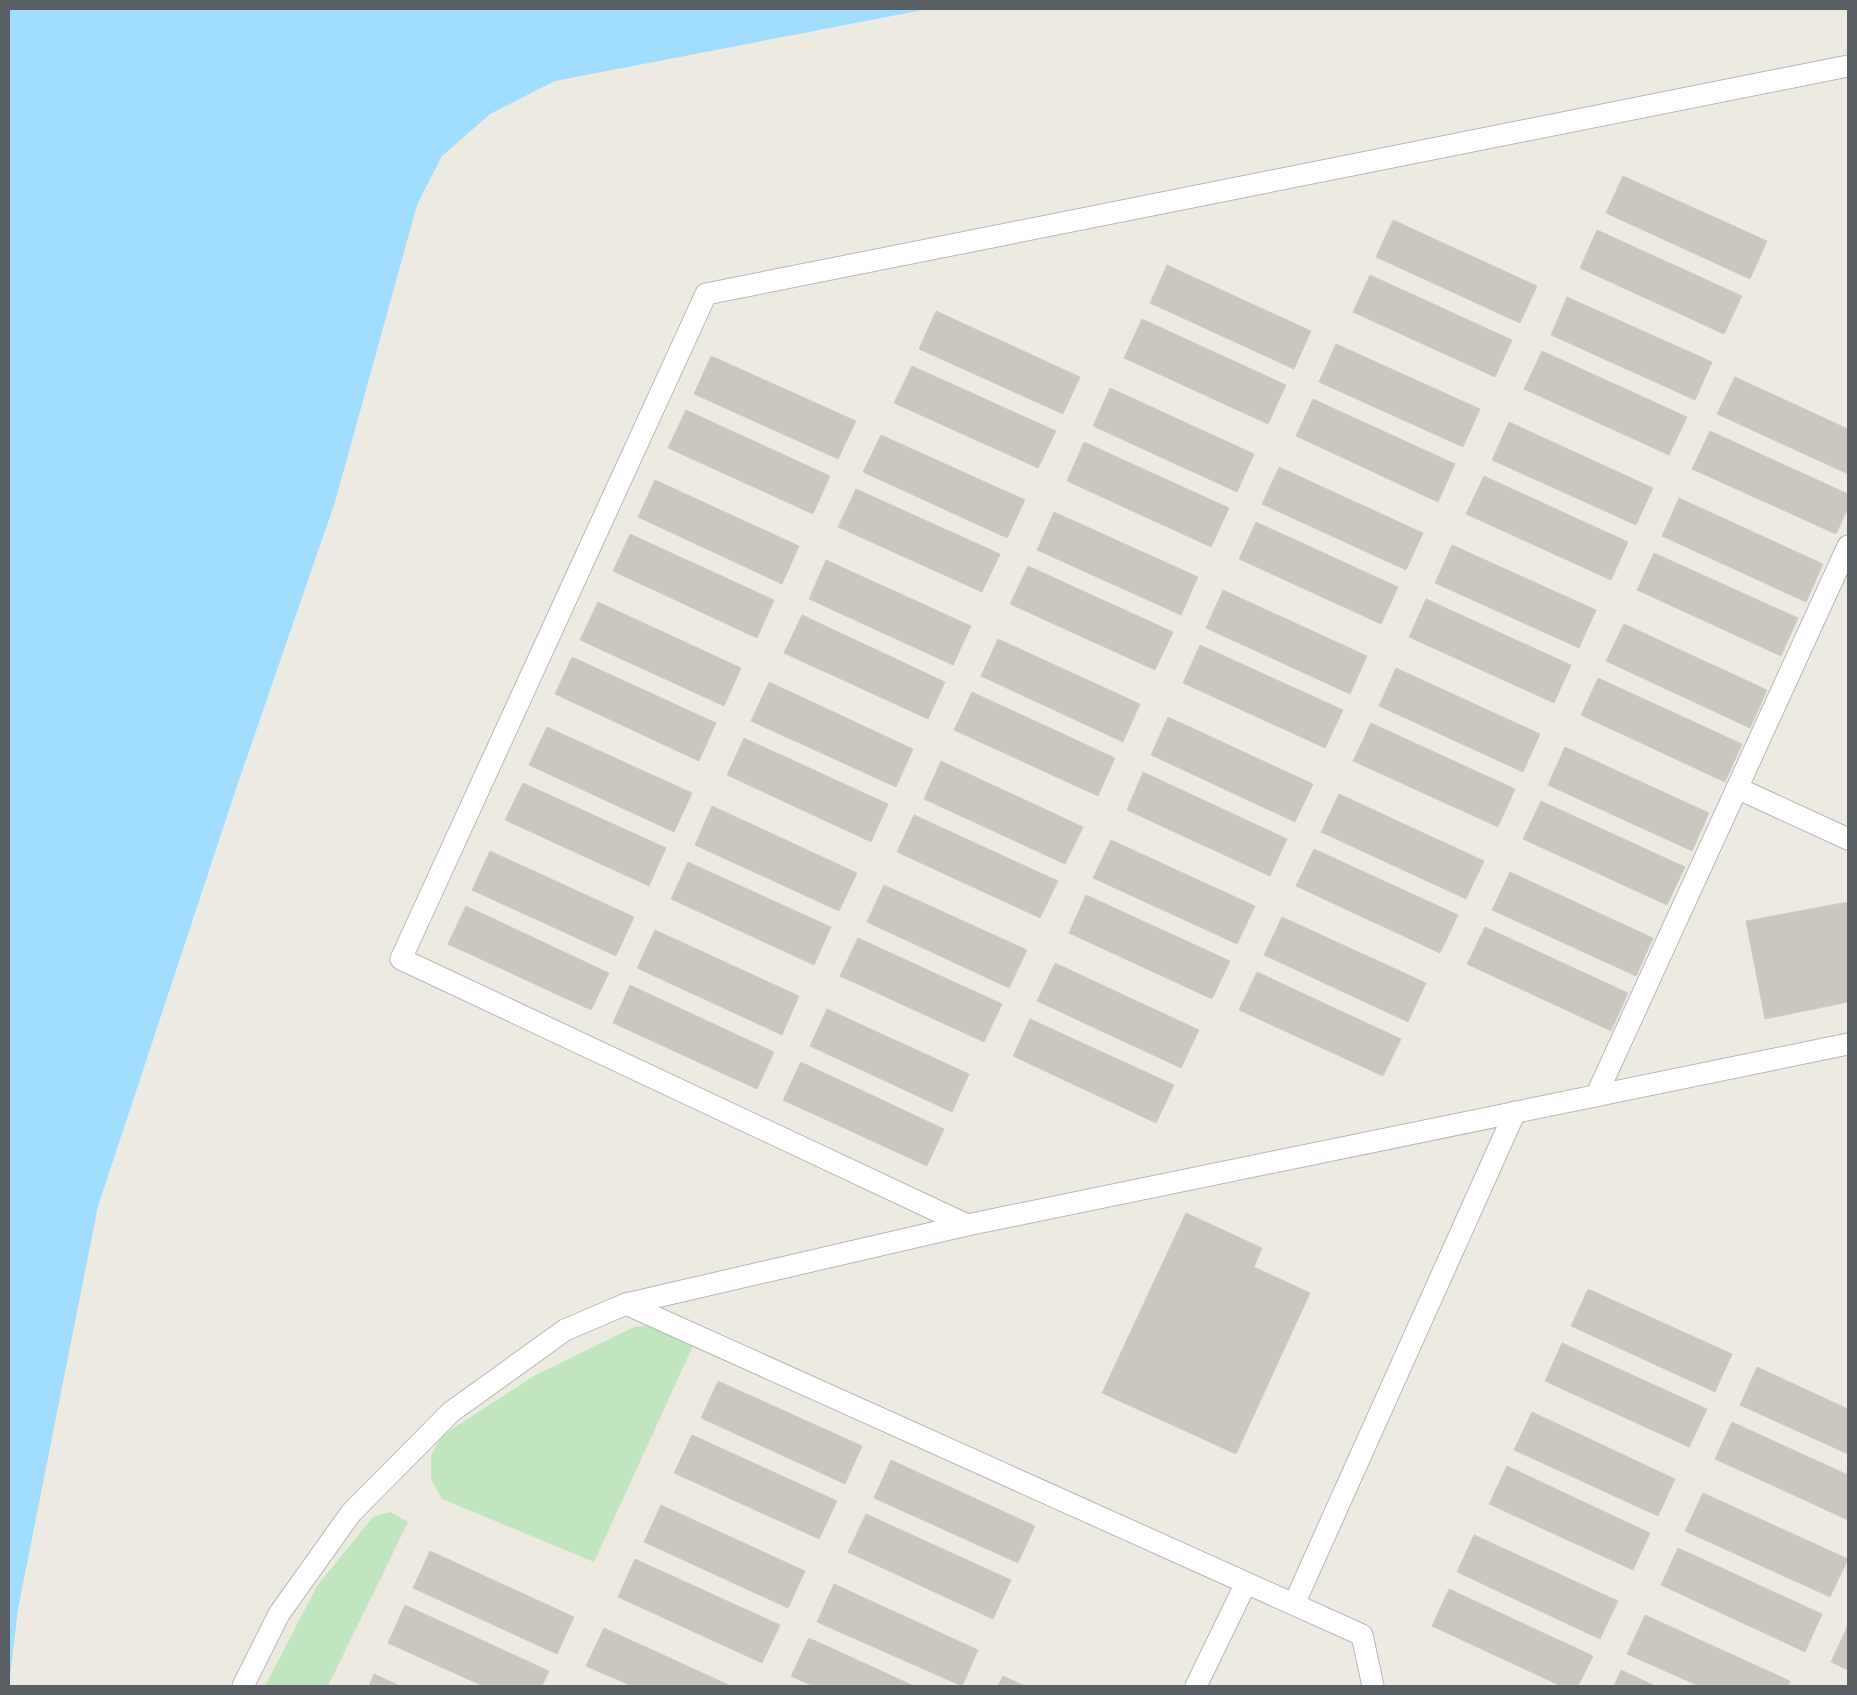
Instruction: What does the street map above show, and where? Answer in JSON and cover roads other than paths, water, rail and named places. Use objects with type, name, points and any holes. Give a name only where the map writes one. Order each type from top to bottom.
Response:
[{"type":"lane","points":[[967,1225],[401,959],[706,294],[1848,66]]},
{"type":"lane","points":[[1596,1096],[1848,546]]},
{"type":"lane","points":[[1737,788],[1848,839]]},
{"type":"lane","points":[[243,1686],[279,1614],[351,1513],[451,1412],[565,1330],[626,1304],[967,1225],[1848,1044]]},
{"type":"lane","points":[[1294,1604],[1515,1112]]},
{"type":"lane","points":[[626,1304],[1362,1635],[1373,1686]]},
{"type":"lane","points":[[1196,1686],[1246,1583]]},
{"type":"water","points":[[9,9],[928,9],[555,81],[490,114],[442,156],[417,205],[335,502],[239,780],[98,1206],[18,1609],[9,1686]]}]
